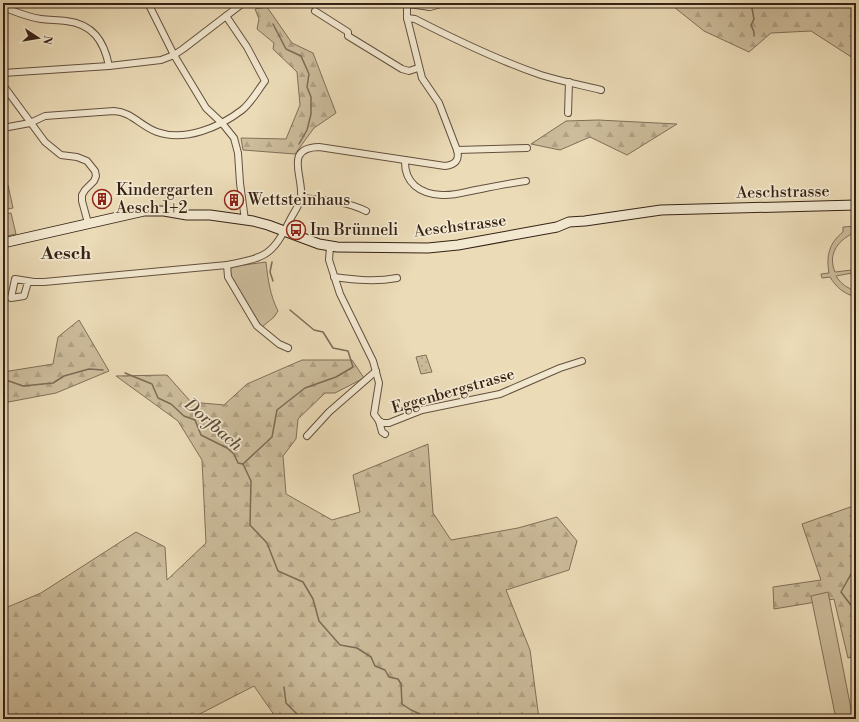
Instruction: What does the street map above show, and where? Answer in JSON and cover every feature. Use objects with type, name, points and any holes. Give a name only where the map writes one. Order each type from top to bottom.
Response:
[{"type":"main road","name":"Aeschstrasse","points":[[3,243],[88,223],[144,211],[156,210],[187,215],[210,215],[260,223],[330,247],[414,248],[458,245],[557,227],[569,222],[586,221],[661,210],[856,205]]},
{"type":"street","points":[[148,3],[174,55],[206,108],[222,123],[234,138],[238,153],[245,220]]},
{"type":"street","points":[[3,72],[109,66],[161,60],[174,55],[243,3]]},
{"type":"street","points":[[28,282],[44,282],[227,265],[262,257],[275,246],[302,198],[297,162],[301,152],[309,147],[318,147],[445,166],[452,165],[457,160],[457,150],[439,103],[424,83],[418,68],[404,4],[430,7],[444,3]]},
{"type":"street","points":[[3,7],[24,16],[65,21],[82,25],[90,30],[102,42],[106,51],[109,66]]},
{"type":"street","points":[[315,11],[348,32],[348,36],[402,69],[409,71],[418,68]]},
{"type":"street","points":[[3,128],[30,123],[45,116],[122,111],[157,133],[177,135],[187,134],[204,130],[222,123],[243,109],[265,81],[247,47],[226,16]]},
{"type":"street","points":[[407,18],[415,19],[468,46],[502,61],[543,76],[601,90]]},
{"type":"street","points":[[568,113],[570,82]]},
{"type":"street","points":[[3,85],[45,142],[61,155],[77,157],[87,161],[95,171],[96,176],[94,181],[82,195],[82,201],[88,223]]},
{"type":"street","points":[[457,150],[526,148]]},
{"type":"street","points":[[405,160],[404,170],[410,181],[418,189],[435,195],[450,195],[526,180]]},
{"type":"street","points":[[302,198],[338,202],[356,206],[366,211]]},
{"type":"street","name":"Eggenbergstrasse","points":[[330,247],[329,260],[340,294],[373,361],[376,371],[379,383],[374,414],[378,421],[389,423],[422,410],[500,394],[560,368],[582,361]]},
{"type":"street","points":[[227,265],[228,277],[258,326],[279,344],[288,348]]},
{"type":"street","points":[[334,277],[368,281],[397,278]]},
{"type":"street","points":[[307,436],[329,412],[376,371]]},
{"type":"street","points":[[378,421],[382,432],[385,434]]},
{"type":"green space","points":[[669,3],[856,3],[856,60],[811,31],[771,33],[749,52],[704,31]]},
{"type":"green space","points":[[267,7],[292,43],[313,53],[336,113],[314,128],[295,154],[243,150],[241,138],[286,139],[300,105],[297,72],[273,49],[274,43],[257,29],[259,19],[255,9]]},
{"type":"green space","points":[[598,120],[677,124],[627,155],[590,137],[560,150],[531,144],[566,121]]},
{"type":"green space","points":[[8,185],[13,208],[3,210],[3,186]]},
{"type":"green space","points":[[11,213],[16,234],[3,237],[3,214]]},
{"type":"green space","points":[[856,226],[856,232],[844,239],[836,248],[833,265],[835,272],[852,270],[852,273],[836,276],[844,285],[856,291],[856,297],[841,290],[830,277],[822,278],[821,274],[829,273],[828,255],[834,241],[843,232],[843,227]]},
{"type":"green space","points":[[266,262],[270,287],[278,311],[274,317],[262,327],[229,278],[229,267]]},
{"type":"green space","points":[[79,320],[109,371],[56,393],[3,403],[3,372],[53,364],[58,337]]},
{"type":"green space","points":[[426,355],[432,372],[421,374],[416,357]]},
{"type":"green space","points":[[302,360],[352,360],[364,378],[335,393],[325,393],[298,419],[296,439],[283,456],[286,494],[332,520],[360,512],[353,475],[428,444],[433,513],[451,540],[518,528],[557,517],[577,541],[569,570],[506,590],[530,650],[539,719],[277,719],[254,686],[190,719],[3,719],[3,609],[41,593],[136,532],[165,547],[167,580],[206,543],[202,460],[178,421],[116,376],[167,375],[191,402],[224,405],[247,384]]},
{"type":"green space","points":[[856,505],[856,656],[848,658],[834,599],[774,609],[773,587],[821,580],[802,524]]},
{"type":"green space","points":[[828,592],[853,719],[836,719],[811,596]]},
{"type":"waterway","points":[[751,3],[754,19],[751,25],[754,36]]},
{"type":"waterway","points":[[273,24],[286,49],[301,56],[309,74],[307,87],[311,97],[311,114],[307,130],[299,144]]},
{"type":"waterway","points":[[272,262],[270,272],[273,281]]},
{"type":"waterway","points":[[243,464],[272,437],[277,410],[305,388],[336,377],[353,367],[348,351],[333,348],[323,332],[314,330],[290,310]]},
{"type":"waterway","points":[[3,383],[9,381],[23,386],[53,383],[64,376],[89,369],[103,370]]},
{"type":"waterway","name":"Dorfbach","points":[[125,373],[152,384],[158,398],[171,404],[184,416],[195,420],[201,435],[227,448],[234,454],[238,463],[243,464],[251,481],[250,525],[267,543],[278,571],[303,582],[313,599],[319,621],[340,645],[357,648],[371,657],[375,666],[385,670],[389,677],[398,679],[401,684],[402,704],[420,714],[423,719]]},
{"type":"waterway","points":[[856,565],[841,592],[856,612]]},
{"type":"waterway","points":[[284,687],[286,703],[302,719]]},
{"type":"place","name":"Kindergarten Aesch 1+2","points":[[102,199]]},
{"type":"place","name":"Wettsteinhaus","points":[[234,200]]},
{"type":"place","name":"Im Brünneli","points":[[296,230]]},
{"type":"district","name":"Aesch","points":[[66,253]]}]
